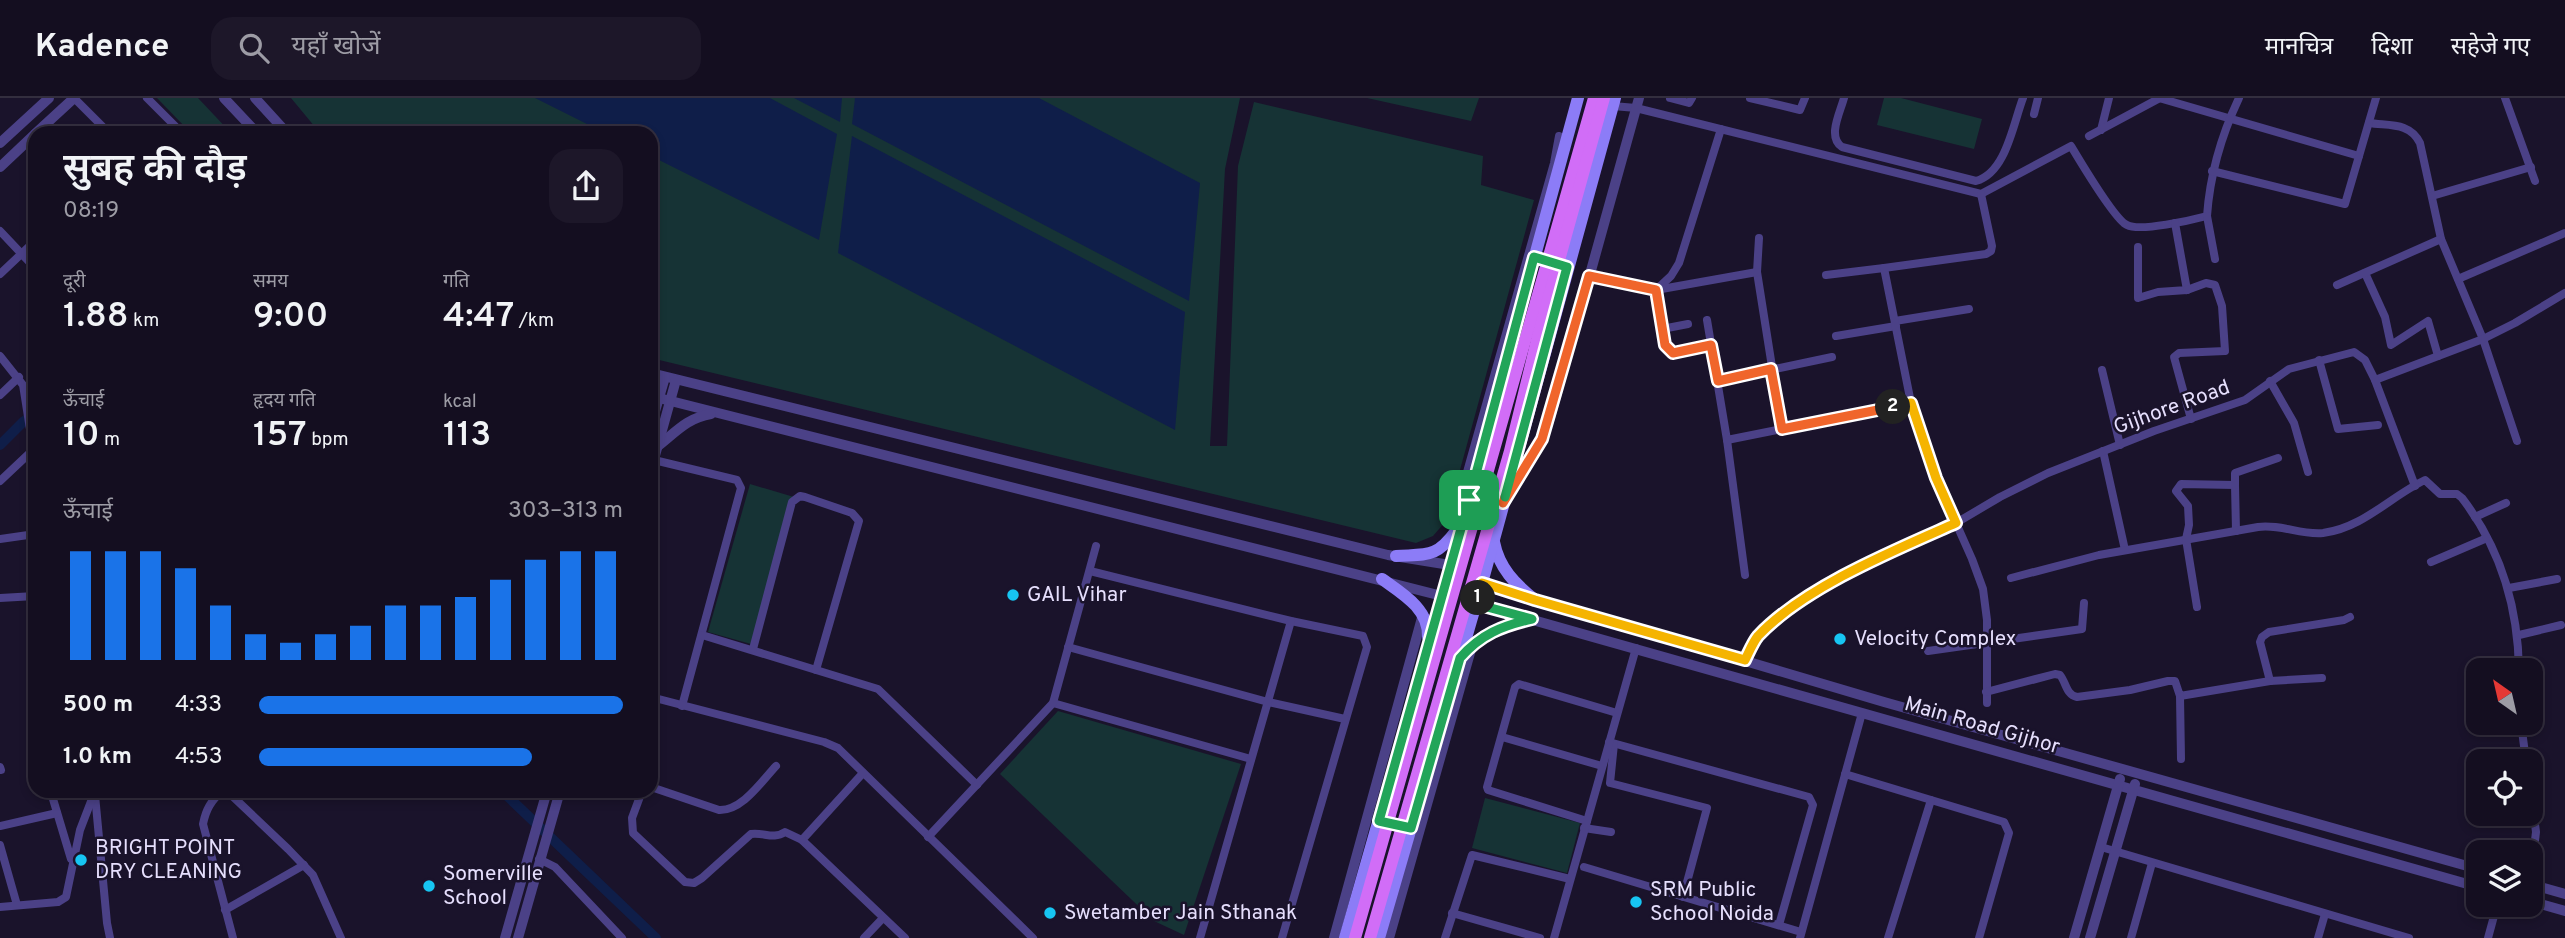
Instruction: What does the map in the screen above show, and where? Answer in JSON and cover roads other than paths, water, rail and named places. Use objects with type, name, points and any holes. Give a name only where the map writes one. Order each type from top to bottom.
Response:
[{"type":"main road","points":[[1345,938],[1463,522],[1578,98]]},
{"type":"main road","points":[[1355,938],[1594,98]]},
{"type":"main road","points":[[1379,938],[1482,583],[1611,101]]},
{"type":"main road","points":[[1370,938],[1507,464],[1538,336],[1611,101]]},
{"type":"main road","points":[[1534,257],[1567,267]]},
{"type":"main road","points":[[1396,556],[1430,554],[1440,550],[1463,522]]},
{"type":"main road","points":[[1493,542],[1496,554],[1510,577],[1535,600]]},
{"type":"main road","points":[[1382,579],[1423,614],[1429,624],[1428,648]]},
{"type":"main road","points":[[1460,658],[1473,643],[1503,626],[1532,619]]},
{"type":"main road","points":[[1379,821],[1411,828]]},
{"type":"street","points":[[0,143],[49,98]]},
{"type":"street","points":[[44,126],[74,98],[102,126]]},
{"type":"street","points":[[147,98],[175,126]]},
{"type":"street","points":[[224,98],[250,126]]},
{"type":"street","points":[[255,98],[281,126]]},
{"type":"street","points":[[1568,114],[1572,98]]},
{"type":"street","points":[[1670,98],[1689,103],[1692,98]]},
{"type":"street","points":[[1750,98],[1800,110],[1805,98]]},
{"type":"street","points":[[1844,98],[1833,137],[1842,147],[1976,181],[1987,178],[2000,162],[2022,98]]},
{"type":"street","points":[[2034,114],[2038,98]]},
{"type":"street","points":[[2101,130],[2109,98]]},
{"type":"street","points":[[2089,136],[2160,98],[2359,156]]},
{"type":"street","points":[[2215,259],[2207,216],[2213,171],[2228,120],[2238,98]]},
{"type":"street","points":[[2505,98],[2535,181]]},
{"type":"street","points":[[2213,171],[2344,204],[2373,99]]},
{"type":"street","points":[[1611,101],[1637,103],[1721,129],[1980,194],[2071,146],[2126,225],[2133,227],[2175,223],[2207,216]]},
{"type":"street","points":[[1503,503],[1542,439],[1637,103]]},
{"type":"street","points":[[2368,123],[2409,128],[2415,134],[2441,239],[2483,339],[2517,442]]},
{"type":"street","points":[[1656,290],[1671,276],[1679,263],[1721,129]]},
{"type":"street","points":[[1469,500],[1465,479],[1554,163],[1559,136]]},
{"type":"street","points":[[0,167],[28,141]]},
{"type":"street","points":[[2432,196],[2531,167]]},
{"type":"street","points":[[1826,275],[1986,254],[1991,251],[1980,194]]},
{"type":"street","points":[[2175,223],[2187,290]]},
{"type":"street","points":[[0,231],[28,260]]},
{"type":"street","points":[[2458,279],[2496,265],[2565,233]]},
{"type":"street","points":[[1759,238],[1757,271],[1782,429]]},
{"type":"street","points":[[2337,285],[2441,239]]},
{"type":"street","points":[[0,274],[28,247]]},
{"type":"street","points":[[2138,247],[2138,298],[2158,292],[2187,290],[2206,283],[2215,285],[2222,306],[2225,351],[2179,353],[2174,357],[2191,419]]},
{"type":"street","points":[[1884,268],[1911,403],[1936,478],[1983,589],[1987,621],[1987,703]]},
{"type":"street","points":[[1589,276],[1656,290],[1757,271]]},
{"type":"street","points":[[2365,273],[2385,317],[2391,345],[2428,321],[2438,356]]},
{"type":"street","points":[[1656,290],[1665,345],[1673,353],[1711,345]]},
{"type":"street","points":[[2375,380],[2483,339],[2565,293]]},
{"type":"street","points":[[1836,336],[1969,309]]},
{"type":"street","points":[[1707,320],[1745,575]]},
{"type":"street","points":[[1662,329],[1688,324]]},
{"type":"street","name":"Gijhore Road","points":[[1745,660],[1757,637],[1803,601],[1847,574],[1956,523],[2000,496],[2048,473],[2245,400],[2289,369],[2319,360],[2354,352],[2365,360],[2415,486]]},
{"type":"street","points":[[0,356],[19,377],[26,393],[28,415]]},
{"type":"street","points":[[1718,381],[1832,357]]},
{"type":"street","points":[[2319,360],[2338,429],[2378,425]]},
{"type":"street","points":[[2102,370],[2120,445]]},
{"type":"street","points":[[658,375],[1396,556],[1450,565]]},
{"type":"street","points":[[0,395],[19,377]]},
{"type":"street","points":[[658,446],[660,399],[670,378]]},
{"type":"street","points":[[2270,381],[2294,423],[2308,472]]},
{"type":"street","points":[[660,399],[1442,596]]},
{"type":"street","points":[[1727,440],[1911,403]]},
{"type":"street","points":[[658,446],[679,426],[695,417],[717,413]]},
{"type":"street","points":[[0,481],[28,447]]},
{"type":"street","points":[[2103,451],[2125,550]]},
{"type":"street","points":[[2236,530],[2235,473],[2278,458]]},
{"type":"street","points":[[658,466],[737,480],[741,488],[682,706]]},
{"type":"street","points":[[2011,578],[2125,550],[2236,530],[2274,525],[2298,532],[2324,533],[2377,512],[2425,480],[2440,494],[2457,494],[2462,498],[2501,564],[2519,635],[2519,658]]},
{"type":"street","points":[[2196,607],[2186,539],[2189,525],[2188,506],[2176,491],[2181,484],[2235,485]]},
{"type":"street","points":[[753,649],[792,502],[800,496],[805,497],[852,513],[859,520],[816,670]]},
{"type":"street","points":[[2475,517],[2506,503]]},
{"type":"street","points":[[0,539],[28,535]]},
{"type":"street","points":[[2431,562],[2487,538]]},
{"type":"street","points":[[928,837],[1053,703],[1096,546]]},
{"type":"street","points":[[1090,571],[1363,636],[1367,647],[1282,938]]},
{"type":"street","points":[[2509,588],[2557,579]]},
{"type":"street","name":"Main Road Gijhor","points":[[1482,583],[2138,775],[2466,866]]},
{"type":"street","points":[[0,598],[28,596]]},
{"type":"street","points":[[1928,651],[2082,629],[2084,603]]},
{"type":"street","name":"Main Road Gijhor","points":[[1476,604],[2466,884]]},
{"type":"street","points":[[1334,938],[1423,614]]},
{"type":"street","points":[[2270,681],[2260,642],[2262,637],[2269,632],[2350,617]]},
{"type":"street","points":[[1200,938],[1291,621]]},
{"type":"street","points":[[2519,635],[2561,625]]},
{"type":"street","points":[[702,635],[878,689],[977,785]]},
{"type":"street","points":[[1389,938],[1473,643]]},
{"type":"street","points":[[1069,647],[1268,702],[1345,719]]},
{"type":"street","points":[[1636,648],[1617,713],[1610,783],[1707,808],[1683,897]]},
{"type":"street","points":[[1986,692],[2055,674],[2060,675],[2073,696],[2130,690],[2175,681],[2180,696],[2181,759]]},
{"type":"street","points":[[2180,696],[2270,681],[2322,678]]},
{"type":"street","points":[[1611,832],[1488,790],[1487,787],[1515,687],[1519,684],[1617,713]]},
{"type":"street","points":[[658,699],[824,742],[838,748],[1028,936]]},
{"type":"street","points":[[1053,703],[1251,759]]},
{"type":"street","points":[[1584,867],[1779,925],[1801,935],[1863,713]]},
{"type":"street","points":[[1502,737],[1602,766]]},
{"type":"street","points":[[1553,938],[1602,766],[1612,743]]},
{"type":"street","points":[[1612,743],[1809,797],[1813,805],[1779,925]]},
{"type":"street","points":[[658,789],[719,810],[729,810],[742,801],[776,766]]},
{"type":"street","points":[[2074,938],[2123,770]]},
{"type":"street","points":[[802,841],[863,773]]},
{"type":"street","points":[[1845,774],[2004,822],[2009,833],[1979,938]]},
{"type":"street","points":[[2090,938],[2138,775]]},
{"type":"street","points":[[0,906],[63,900],[66,897],[80,830],[93,798]]},
{"type":"street","points":[[96,798],[110,938]]},
{"type":"street","points":[[215,798],[206,811],[203,824],[233,938]]},
{"type":"street","points":[[232,798],[304,865],[321,888],[341,938]]},
{"type":"street","points":[[518,938],[537,853],[545,798]]},
{"type":"street","points":[[505,938],[558,798]]},
{"type":"street","points":[[639,798],[632,818],[633,833],[685,882],[694,883],[702,878],[751,834],[772,837],[785,832],[802,841],[905,938]]},
{"type":"street","points":[[53,799],[72,862]]},
{"type":"street","points":[[1888,938],[1930,800]]},
{"type":"street","points":[[0,826],[57,813]]},
{"type":"street","points":[[0,845],[17,905]]},
{"type":"street","points":[[2101,847],[2409,938]]},
{"type":"street","points":[[537,853],[555,867],[622,938]]},
{"type":"street","points":[[1444,938],[1472,855],[1570,879]]},
{"type":"street","points":[[2131,938],[2152,863]]},
{"type":"street","points":[[225,910],[304,865]]},
{"type":"street","points":[[2543,887],[2565,894]]},
{"type":"street","points":[[2543,905],[2565,911]]},
{"type":"street","points":[[1452,913],[1540,938]]},
{"type":"street","points":[[2318,938],[2325,914]]},
{"type":"street","points":[[2488,938],[2494,917]]},
{"type":"street","points":[[864,938],[883,918]]},
{"type":"water","points":[[535,98],[770,98],[837,134],[819,240],[658,160],[658,126],[591,126]]},
{"type":"water","points":[[794,98],[842,98],[840,122]]},
{"type":"water","points":[[855,98],[1039,98],[1200,183],[1189,301],[852,124]]},
{"type":"water","points":[[852,136],[1185,312],[1175,430],[838,253]]},
{"type":"waterway","points":[[0,445],[28,419]]},
{"type":"waterway","points":[[509,798],[656,938]]},
{"type":"place","name":"GAIL Vihar","points":[[1013,595]]},
{"type":"place","name":"Velocity Complex","points":[[1840,639]]},
{"type":"place","name":"BRIGHT POINT DRY CLEANING","points":[[81,860]]},
{"type":"place","name":"Somerville School","points":[[429,886]]},
{"type":"place","name":"SRM Public School Noida","points":[[1636,902]]},
{"type":"place","name":"Swetamber Jain Sthanak","points":[[1050,913]]}]
